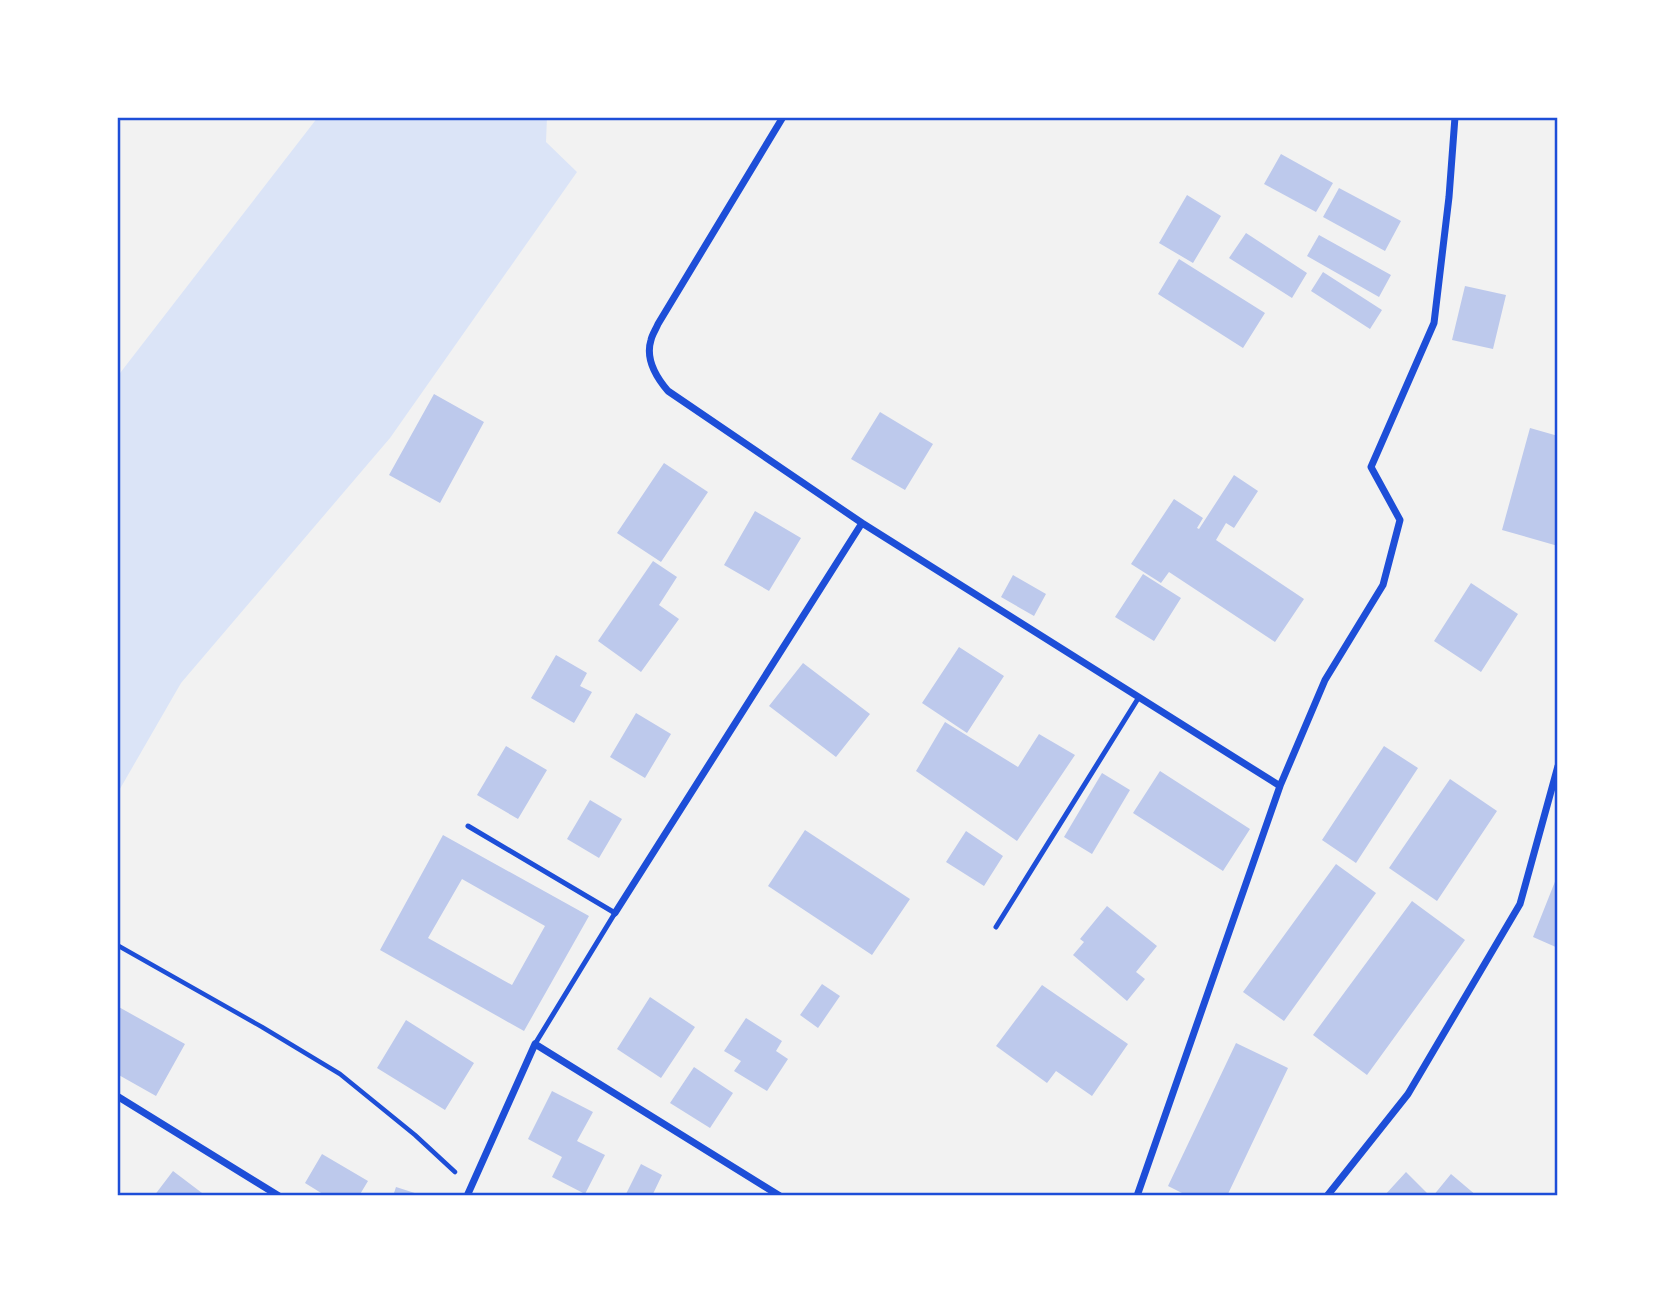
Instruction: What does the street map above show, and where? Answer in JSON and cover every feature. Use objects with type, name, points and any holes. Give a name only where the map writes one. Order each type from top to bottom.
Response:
[{"type":"street","points":[[783,117],[658,324],[650,341],[655,376],[668,391],[862,523],[1280,786]]},
{"type":"street","points":[[1137,1196],[1280,786],[1325,680],[1383,585],[1400,520],[1371,467],[1434,323],[1449,197],[1455,117]]},
{"type":"street","points":[[615,913],[862,523]]},
{"type":"street","points":[[1327,1196],[1408,1094],[1520,904],[1558,766]]},
{"type":"street","points":[[467,1196],[535,1044],[780,1196]]},
{"type":"street","points":[[117,1096],[279,1196]]},
{"type":"lane","points":[[996,927],[1139,697]]},
{"type":"lane","points":[[468,826],[615,913],[535,1044]]},
{"type":"path","points":[[117,945],[340,1074],[415,1135],[471,1186]]},
{"type":"shaded area","points":[[318,117],[547,117],[546,142],[577,172],[390,438],[181,683],[117,794],[117,377]]},
{"type":"building","points":[[1281,154],[1333,183],[1316,212],[1264,184]]},
{"type":"building","points":[[1339,188],[1401,221],[1385,251],[1323,217]]},
{"type":"building","points":[[1187,195],[1221,216],[1193,263],[1159,243]]},
{"type":"building","points":[[1246,233],[1307,273],[1292,298],[1229,258]]},
{"type":"building","points":[[1319,235],[1391,275],[1379,297],[1307,256]]},
{"type":"building","points":[[1179,259],[1265,313],[1243,348],[1158,294]]},
{"type":"building","points":[[1323,272],[1382,310],[1370,329],[1311,291]]},
{"type":"building","points":[[1465,286],[1506,295],[1493,349],[1452,340]]},
{"type":"building","points":[[434,394],[484,422],[440,503],[389,475]]},
{"type":"building","points":[[880,412],[933,444],[905,490],[851,459]]},
{"type":"building","points":[[1530,428],[1558,436],[1558,546],[1502,530]]},
{"type":"building","points":[[664,463],[708,492],[661,562],[617,533]]},
{"type":"building","points":[[1234,475],[1258,491],[1234,528],[1226,523],[1216,540],[1304,599],[1275,642],[1169,572],[1161,583],[1131,564],[1174,499],[1203,518],[1197,528],[1199,529]]},
{"type":"building","points":[[755,511],[801,538],[769,591],[724,565]]},
{"type":"building","points":[[653,561],[677,577],[659,605],[679,619],[641,672],[598,641]]},
{"type":"building","points":[[1143,574],[1181,598],[1154,641],[1115,617]]},
{"type":"building","points":[[1013,575],[1046,594],[1034,616],[1001,597]]},
{"type":"building","points":[[1471,583],[1518,614],[1481,672],[1434,641]]},
{"type":"building","points":[[959,647],[1004,676],[967,733],[922,703]]},
{"type":"building","points":[[556,655],[587,673],[580,686],[592,692],[574,723],[531,698]]},
{"type":"building","points":[[803,663],[870,714],[836,757],[769,706]]},
{"type":"building","points":[[636,713],[671,734],[645,778],[610,757]]},
{"type":"building","points":[[945,722],[1018,767],[1039,734],[1075,755],[1017,841],[916,771]]},
{"type":"building","points":[[506,746],[547,770],[518,819],[477,795]]},
{"type":"building","points":[[1384,746],[1418,768],[1356,863],[1322,840]]},
{"type":"building","points":[[1160,771],[1250,829],[1223,871],[1133,813]]},
{"type":"building","points":[[1102,773],[1130,790],[1092,854],[1064,837]]},
{"type":"building","points":[[1450,779],[1497,811],[1437,901],[1389,868]]},
{"type":"building","points":[[590,800],[622,819],[599,858],[567,839]]},
{"type":"building","points":[[805,830],[910,899],[872,955],[768,886]]},
{"type":"building","points":[[966,831],[1003,856],[984,886],[946,862]]},
{"type":"building","points":[[443,835],[589,916],[524,1031],[380,950]],"holes":[[[462,879],[545,926],[512,985],[428,938]]]},
{"type":"building","points":[[1336,864],[1376,893],[1284,1021],[1243,992]]},
{"type":"building","points":[[1558,874],[1558,948],[1533,937]]},
{"type":"building","points":[[1412,901],[1465,940],[1367,1075],[1313,1035]]},
{"type":"building","points":[[1107,906],[1157,946],[1136,972],[1145,979],[1127,1001],[1073,955],[1084,942],[1080,939]]},
{"type":"building","points":[[822,984],[840,996],[818,1028],[800,1015]]},
{"type":"building","points":[[1042,985],[1128,1044],[1092,1096],[1056,1071],[1047,1083],[996,1046]]},
{"type":"building","points":[[650,997],[695,1027],[661,1078],[617,1049]]},
{"type":"building","points":[[117,1006],[185,1044],[156,1096],[117,1074]]},
{"type":"building","points":[[746,1018],[782,1041],[776,1051],[788,1059],[767,1091],[734,1071],[741,1061],[724,1051]]},
{"type":"building","points":[[406,1020],[474,1063],[445,1110],[377,1068]]},
{"type":"building","points":[[1236,1043],[1288,1068],[1227,1196],[1188,1196],[1168,1186]]},
{"type":"building","points":[[694,1067],[733,1093],[710,1128],[670,1103]]},
{"type":"building","points":[[552,1091],[593,1112],[577,1141],[605,1155],[585,1194],[552,1177],[562,1157],[528,1139]]},
{"type":"building","points":[[322,1154],[368,1181],[359,1196],[326,1196],[305,1183]]},
{"type":"building","points":[[641,1164],[662,1175],[652,1196],[625,1196]]},
{"type":"building","points":[[173,1171],[206,1196],[154,1196]]},
{"type":"building","points":[[1406,1172],[1430,1196],[1384,1196]]},
{"type":"building","points":[[1451,1174],[1477,1196],[1433,1196]]},
{"type":"building","points":[[396,1187],[421,1195],[421,1196],[393,1196]]}]
